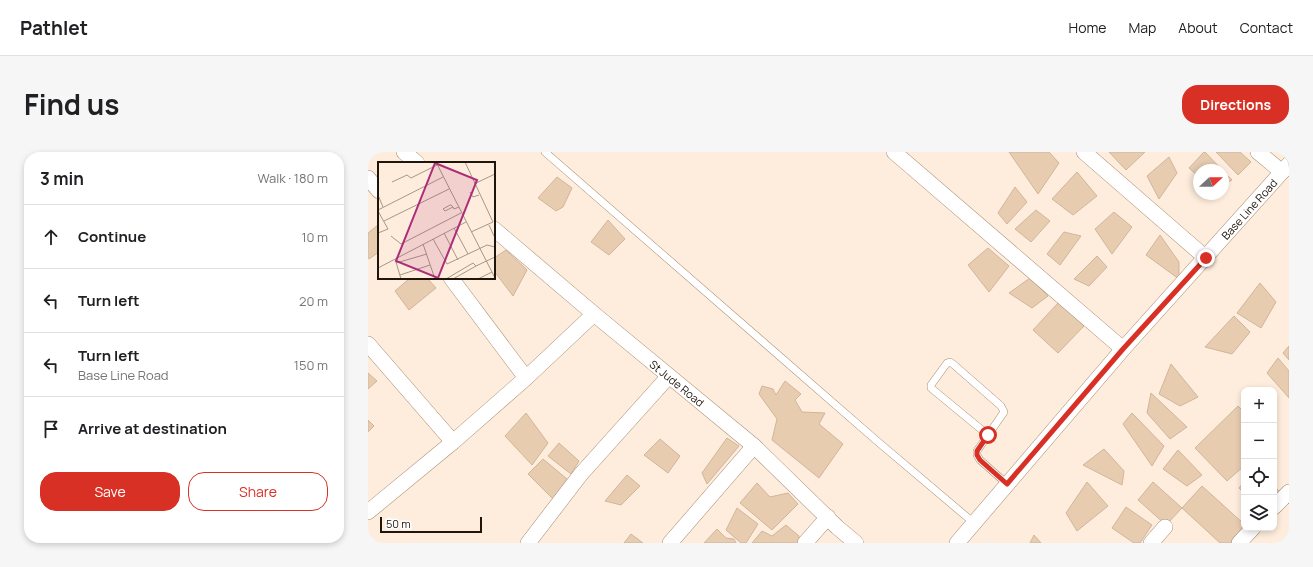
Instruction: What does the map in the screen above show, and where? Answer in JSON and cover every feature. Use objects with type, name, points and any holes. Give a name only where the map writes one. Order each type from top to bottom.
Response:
[{"type":"street","points":[[404,152],[416,162]]},
{"type":"street","points":[[894,152],[1123,349]]},
{"type":"street","points":[[1084,152],[1206,258]]},
{"type":"street","points":[[1258,152],[1286,168]]},
{"type":"street","name":"Base Line Road","points":[[957,543],[1123,349],[1286,168]]},
{"type":"street","points":[[368,178],[378,190]]},
{"type":"street","name":"St Jude Road","points":[[495,230],[754,446],[856,543]]},
{"type":"street","points":[[452,279],[526,378]]},
{"type":"street","points":[[370,507],[453,442],[526,378],[594,314]]},
{"type":"street","points":[[368,344],[453,442]]},
{"type":"street","points":[[528,543],[581,474],[669,376]]},
{"type":"street","points":[[670,543],[754,446]]},
{"type":"street","points":[[1277,504],[1289,492]]},
{"type":"street","points":[[805,543],[828,516]]},
{"type":"street","points":[[1151,543],[1166,527]]},
{"type":"lane","points":[[545,152],[877,441],[974,523]]},
{"type":"lane","points":[[988,435],[931,388],[931,385],[947,363],[950,362],[953,364],[1001,406],[1004,412],[977,451],[977,455],[980,460],[1007,484]]},
{"type":"building","points":[[1009,152],[1049,152],[1059,163],[1038,194]]},
{"type":"building","points":[[1109,152],[1145,152],[1126,170]]},
{"type":"building","points":[[1204,152],[1216,164],[1193,164],[1193,172],[1189,168]]},
{"type":"building","points":[[1216,152],[1240,152],[1251,162],[1238,175]]},
{"type":"building","points":[[1169,157],[1177,173],[1159,199],[1147,176]]},
{"type":"building","points":[[1077,172],[1097,196],[1073,215],[1052,199]]},
{"type":"building","points":[[557,177],[572,188],[563,207],[556,211],[538,198]]},
{"type":"building","points":[[1015,187],[1027,202],[1007,224],[998,213]]},
{"type":"building","points":[[1036,210],[1050,221],[1031,242],[1015,229]]},
{"type":"building","points":[[1114,212],[1132,227],[1112,254],[1095,229]]},
{"type":"building","points":[[608,220],[625,239],[609,255],[591,242]]},
{"type":"building","points":[[378,225],[378,253],[369,259],[368,257],[368,233]]},
{"type":"building","points":[[1064,232],[1081,236],[1060,265],[1047,254]]},
{"type":"building","points":[[1160,235],[1179,262],[1179,279],[1146,255]]},
{"type":"building","points":[[988,248],[1009,266],[989,292],[968,265]]},
{"type":"building","points":[[506,250],[527,270],[513,296],[495,272],[495,257]]},
{"type":"building","points":[[1097,256],[1107,267],[1089,286],[1074,279]]},
{"type":"building","points":[[1030,278],[1048,296],[1032,308],[1009,293]]},
{"type":"building","points":[[409,279],[428,279],[436,288],[409,310],[395,291]]},
{"type":"building","points":[[1260,283],[1276,302],[1261,328],[1237,313]]},
{"type":"building","points":[[1059,302],[1084,326],[1058,353],[1033,330]]},
{"type":"building","points":[[1234,316],[1250,332],[1232,354],[1205,347]]},
{"type":"building","points":[[1289,346],[1289,360],[1283,353]]},
{"type":"building","points":[[1278,358],[1289,371],[1289,398],[1267,373]]},
{"type":"building","points":[[1171,364],[1198,397],[1180,406],[1159,394]]},
{"type":"building","points":[[368,373],[377,381],[368,389]]},
{"type":"building","points":[[785,381],[801,394],[795,400],[802,412],[825,413],[819,424],[843,444],[819,478],[772,440],[777,419],[759,394],[762,386],[773,389],[776,395]]},
{"type":"building","points":[[1151,393],[1187,427],[1170,439],[1147,413]]},
{"type":"building","points":[[1238,406],[1241,409],[1241,469],[1227,481],[1195,448]]},
{"type":"building","points":[[526,413],[548,443],[532,465],[505,436]]},
{"type":"building","points":[[1132,413],[1164,446],[1152,466],[1123,424]]},
{"type":"building","points":[[368,420],[374,426],[368,432]]},
{"type":"building","points":[[727,438],[739,446],[707,484],[702,473]]},
{"type":"building","points":[[660,439],[680,456],[668,473],[644,455]]},
{"type":"building","points":[[559,443],[579,461],[571,474],[548,456]]},
{"type":"building","points":[[1104,449],[1124,471],[1122,485],[1083,465]]},
{"type":"building","points":[[1178,450],[1202,475],[1187,486],[1163,469]]},
{"type":"building","points":[[543,459],[567,479],[554,500],[528,474]]},
{"type":"building","points":[[627,475],[640,486],[621,505],[605,501]]},
{"type":"building","points":[[1087,482],[1108,506],[1077,531],[1066,513]]},
{"type":"building","points":[[1153,482],[1182,508],[1166,525],[1138,500]]},
{"type":"building","points":[[757,483],[770,497],[788,493],[798,504],[772,530],[740,503]]},
{"type":"building","points":[[1202,486],[1241,521],[1241,531],[1231,543],[1220,543],[1182,508]]},
{"type":"building","points":[[1126,507],[1152,525],[1140,543],[1134,543],[1112,528]]},
{"type":"building","points":[[737,508],[758,524],[746,543],[741,543],[726,530]]},
{"type":"building","points":[[786,525],[799,536],[798,543],[752,543],[762,531],[772,536]]},
{"type":"building","points":[[717,529],[726,538],[734,539],[736,543],[704,543]]},
{"type":"building","points":[[631,534],[643,543],[624,543]]},
{"type":"building","points":[[1034,535],[1041,543],[1030,543]]},
{"type":"route","points":[[988,435],[977,451],[977,455],[980,460],[1007,484],[1123,349],[1206,258]]}]
